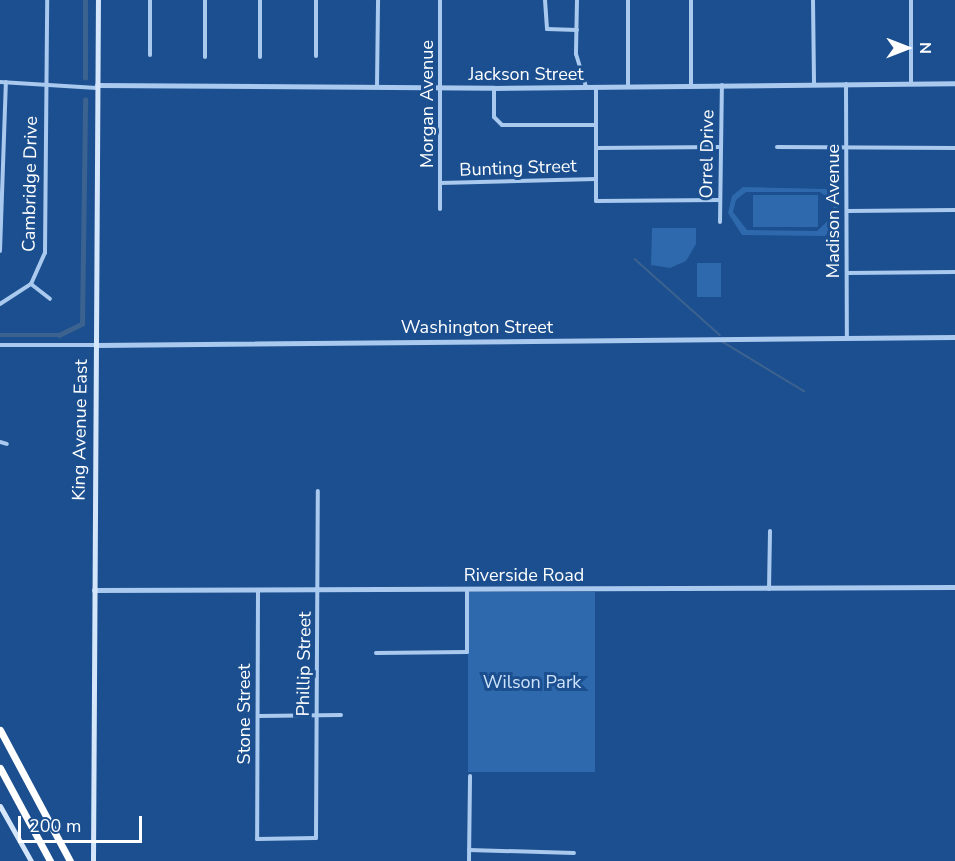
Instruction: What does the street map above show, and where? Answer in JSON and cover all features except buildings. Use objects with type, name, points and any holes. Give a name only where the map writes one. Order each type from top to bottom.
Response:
[{"type":"highway","points":[[0,730],[70,861]]},
{"type":"highway","points":[[0,768],[50,861]]},
{"type":"main road","name":"King Avenue East","points":[[93,861],[98,0]]},
{"type":"main road","points":[[0,806],[31,861]]},
{"type":"street","name":"Cambridge Drive","points":[[31,284],[47,254],[46,0]]},
{"type":"street","points":[[150,0],[150,55]]},
{"type":"street","points":[[205,0],[205,57]]},
{"type":"street","points":[[260,0],[260,57]]},
{"type":"street","points":[[316,0],[316,56]]},
{"type":"street","points":[[377,86],[378,0]]},
{"type":"street","name":"Morgan Avenue","points":[[440,0],[440,209]]},
{"type":"street","points":[[545,0],[547,29],[576,30]]},
{"type":"street","points":[[577,0],[576,30],[585,88]]},
{"type":"street","points":[[628,0],[628,88]]},
{"type":"street","points":[[691,0],[691,86]]},
{"type":"street","points":[[813,0],[814,85]]},
{"type":"street","points":[[911,0],[911,84]]},
{"type":"street","name":"Jackson Street","points":[[0,82],[45,82],[97,86],[494,88],[955,83]]},
{"type":"street","points":[[0,251],[6,82]]},
{"type":"street","name":"Madison Avenue","points":[[846,84],[847,337]]},
{"type":"street","name":"Orrel Drive","points":[[720,222],[722,85]]},
{"type":"street","points":[[494,88],[494,117],[502,125],[596,125]]},
{"type":"street","points":[[596,88],[596,201],[720,200]]},
{"type":"street","points":[[596,148],[721,147]]},
{"type":"street","points":[[777,147],[955,148]]},
{"type":"street","name":"Bunting Street","points":[[440,183],[596,179]]},
{"type":"street","points":[[846,211],[955,210]]},
{"type":"street","points":[[847,273],[955,272]]},
{"type":"street","points":[[0,304],[31,284],[50,299]]},
{"type":"street","name":"Washington Street","points":[[0,345],[955,337]]},
{"type":"street","points":[[0,442],[7,444]]},
{"type":"street","name":"Phillip Street","points":[[316,838],[318,491]]},
{"type":"street","points":[[769,589],[770,531]]},
{"type":"street","name":"Riverside Road","points":[[93,590],[769,589],[955,586]]},
{"type":"street","points":[[376,652],[467,652],[467,589]]},
{"type":"street","name":"Stone Street","points":[[258,590],[257,839],[316,838]]},
{"type":"street","points":[[258,716],[341,715]]},
{"type":"street","points":[[469,861],[470,776]]},
{"type":"street","points":[[469,850],[574,853]]},
{"type":"green space","points":[[743,187],[826,189],[837,202],[836,224],[825,236],[742,235],[728,213],[732,196]],"holes":[[[746,192],[820,192],[831,200],[834,215],[817,231],[747,230],[733,212],[736,200]]]},
{"type":"green space","points":[[753,195],[818,195],[818,227],[753,227]]},
{"type":"green space","points":[[652,228],[696,228],[696,244],[686,261],[670,268],[651,265]]},
{"type":"green space","points":[[697,263],[721,263],[721,297],[697,297]]},
{"type":"green space","name":"Wilson Park","points":[[468,592],[595,592],[595,772],[468,772]]},
{"type":"waterway","points":[[85,0],[85,78]]},
{"type":"waterway","points":[[0,335],[59,335],[82,324],[85,100]]},
{"type":"waterway","points":[[635,259],[720,335]]},
{"type":"waterway","points":[[723,342],[804,391]]}]
